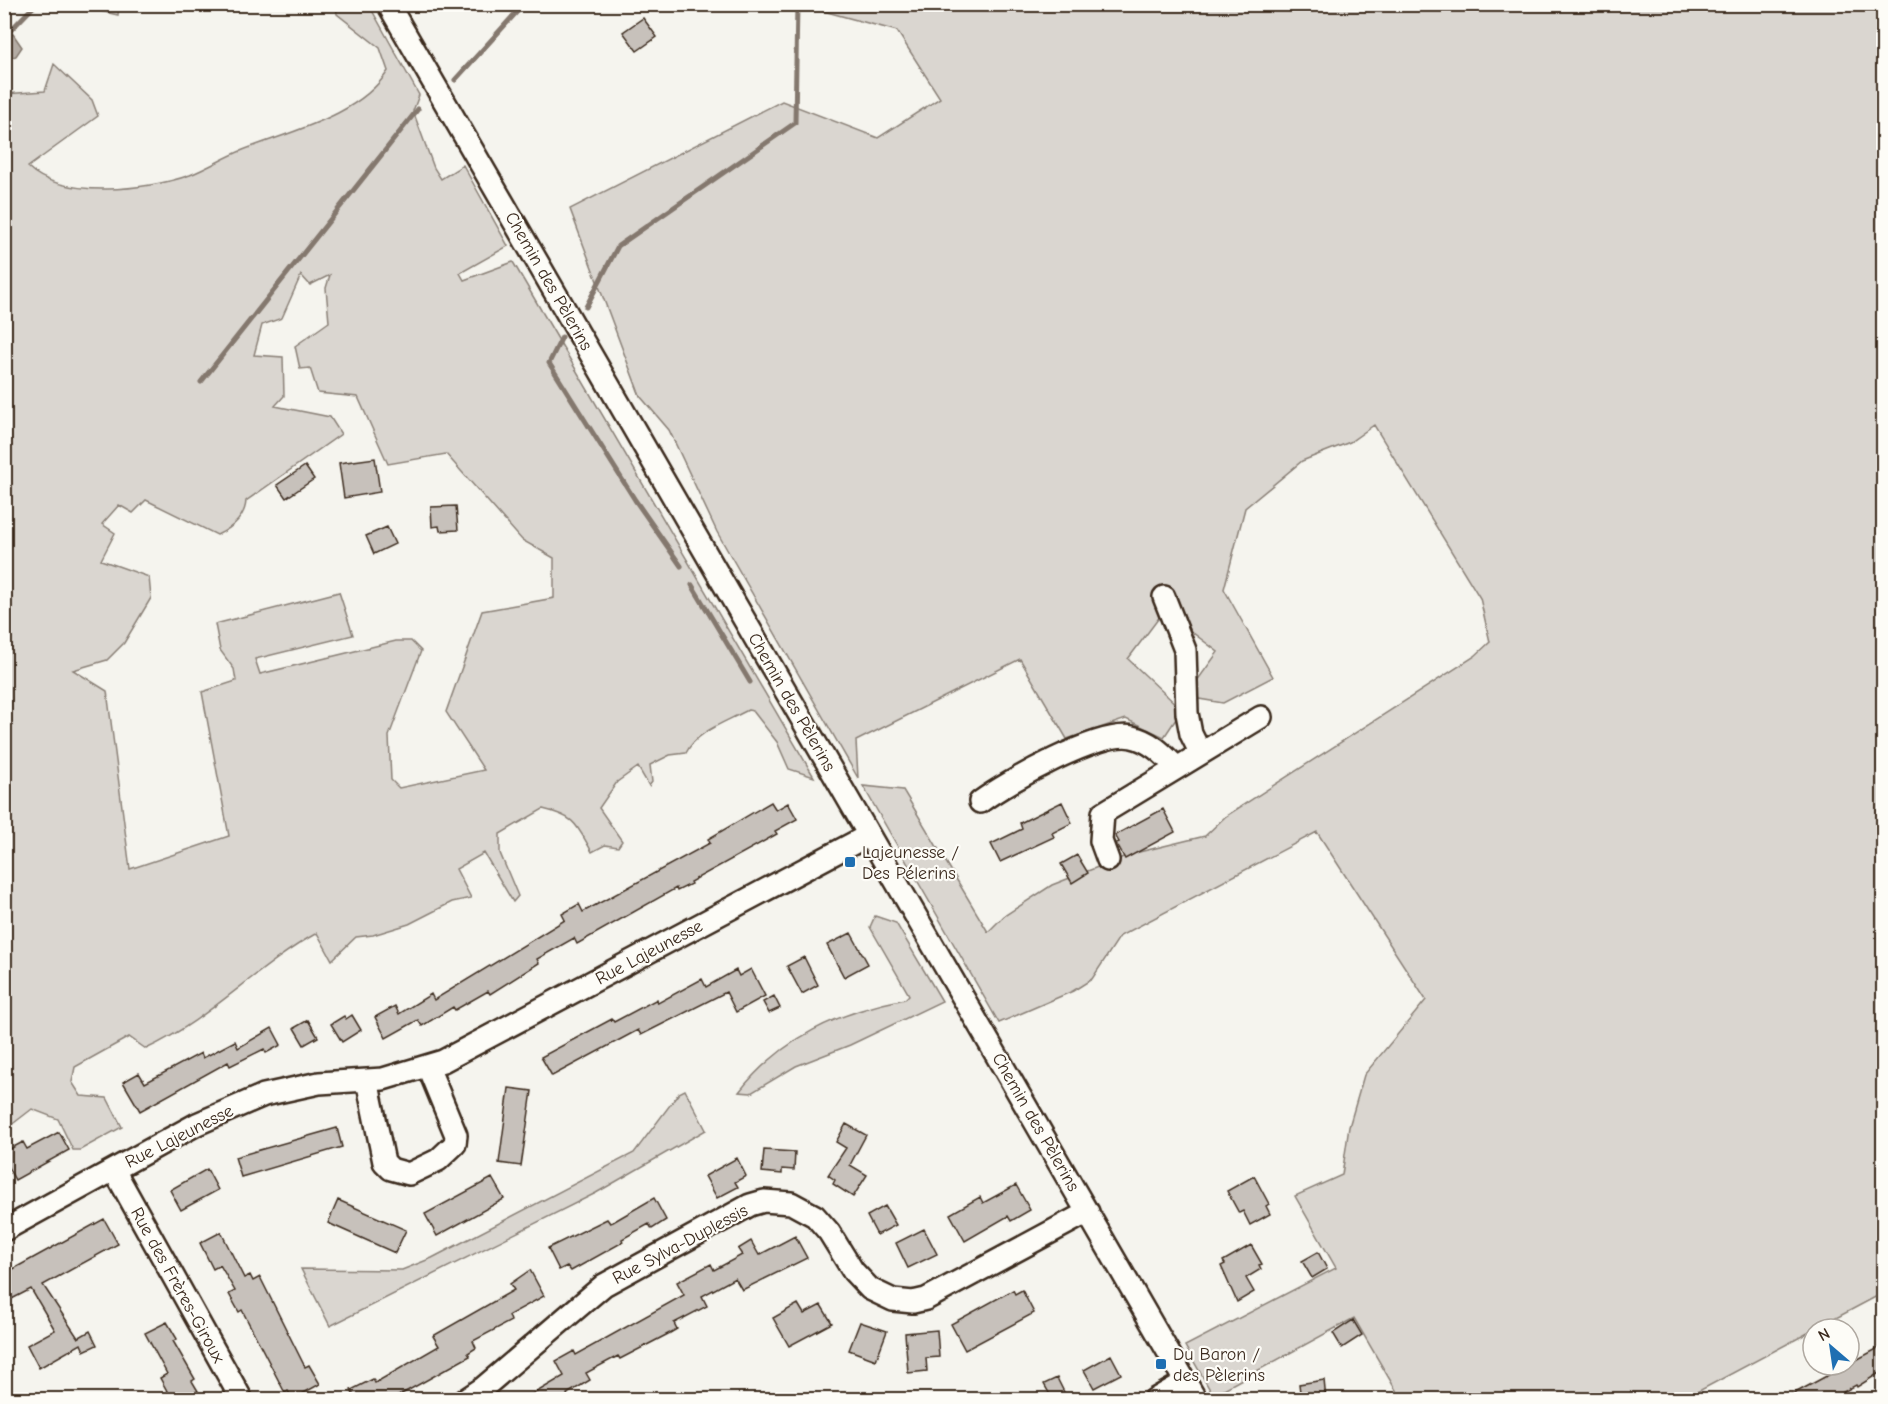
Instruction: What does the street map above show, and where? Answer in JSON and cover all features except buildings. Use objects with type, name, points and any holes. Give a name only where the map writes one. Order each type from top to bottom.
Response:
[{"type":"street","name":"Chemin des Pèlerins","points":[[388,4],[1191,1390]]},
{"type":"street","points":[[1164,597],[1185,650],[1188,721],[1200,752]]},
{"type":"street","points":[[1108,860],[1101,841],[1103,813],[1261,717]]},
{"type":"street","points":[[980,802],[1027,775],[1095,741],[1110,737],[1132,737],[1145,742],[1178,768]]},
{"type":"street","name":"Rue Lajeunesse","points":[[4,1230],[197,1124],[264,1095],[319,1083],[383,1079],[428,1067],[868,835]]},
{"type":"street","points":[[367,1080],[384,1162],[391,1169],[409,1174],[438,1160],[455,1144],[456,1136],[428,1067]]},
{"type":"street","name":"Rue des Frères-Giroux","points":[[114,1170],[242,1400]]},
{"type":"street","name":"Rue Sylva-Duplessis","points":[[465,1400],[483,1388],[604,1285],[750,1205],[778,1201],[807,1210],[822,1222],[861,1282],[893,1300],[913,1302],[926,1299],[1088,1212]]},
{"type":"street","points":[[1154,1400],[1191,1390]]},
{"type":"shaded area","points":[[74,5],[119,5],[118,15]]},
{"type":"shaded area","points":[[336,5],[369,5],[419,95],[413,111],[434,168],[441,179],[463,165],[508,246],[460,273],[464,280],[513,262],[814,777],[789,769],[777,742],[753,711],[748,710],[705,733],[691,745],[686,753],[670,755],[650,765],[652,782],[649,786],[638,767],[617,782],[599,808],[622,841],[618,847],[605,845],[592,852],[574,823],[562,815],[543,809],[500,834],[500,853],[518,896],[513,902],[484,853],[456,869],[471,898],[452,902],[409,924],[373,935],[356,937],[332,960],[317,933],[273,961],[212,1009],[169,1037],[146,1049],[129,1037],[75,1067],[72,1082],[81,1096],[107,1098],[122,1127],[80,1150],[73,1150],[58,1119],[32,1109],[10,1126],[5,1124],[5,94],[45,91],[54,64],[92,100],[98,116],[28,167],[43,177],[83,188],[129,188],[152,185],[190,175],[243,150],[323,120],[360,100],[375,87],[388,71],[380,48],[337,14]],"holes":[[[301,275],[310,285],[330,275],[326,288],[329,322],[295,346],[300,369],[310,368],[318,393],[358,397],[388,464],[446,454],[522,540],[554,558],[554,598],[482,611],[446,712],[484,770],[399,788],[391,780],[389,736],[421,651],[411,641],[396,641],[260,674],[255,659],[353,635],[339,592],[215,624],[220,650],[234,669],[236,681],[202,692],[229,836],[130,869],[107,691],[73,670],[107,660],[124,643],[151,598],[149,577],[101,560],[115,533],[102,524],[119,505],[133,513],[146,500],[217,535],[237,522],[246,501],[341,434],[330,417],[275,406],[284,396],[283,357],[254,355],[262,325],[282,318]]]},
{"type":"shaded area","points":[[801,5],[1883,5],[1883,1293],[1838,1317],[1801,1317],[1801,1337],[1684,1399],[1401,1399],[1354,1318],[1213,1395],[1185,1346],[1336,1268],[1295,1196],[1342,1175],[1349,1127],[1364,1075],[1426,1000],[1317,832],[1120,936],[1092,979],[1073,991],[999,1023],[863,786],[903,790],[988,932],[1004,916],[1052,885],[1131,854],[1205,836],[1226,816],[1475,656],[1490,642],[1480,598],[1374,425],[1350,442],[1302,461],[1245,508],[1224,589],[1273,677],[1223,703],[1193,698],[1189,692],[1218,652],[1164,611],[1128,659],[1182,710],[1164,737],[1126,719],[1067,739],[1020,659],[856,741],[858,778],[717,532],[669,430],[640,396],[570,209],[782,101],[878,138],[940,98],[897,31]]},
{"type":"shaded area","points":[[13,34],[22,47],[16,56],[5,60],[5,35]]},
{"type":"shaded area","points":[[875,916],[896,923],[942,1001],[850,1045],[796,1066],[751,1093],[739,1092],[774,1057],[813,1030],[857,1011],[905,999],[909,995],[870,927]]},
{"type":"shaded area","points":[[685,1090],[706,1130],[596,1193],[330,1326],[301,1269],[402,1270],[432,1258],[634,1153],[679,1093]]},
{"type":"waterway","points":[[4,37],[36,4]]},
{"type":"waterway","points":[[455,80],[524,4]]},
{"type":"waterway","points":[[586,307],[618,246],[795,123],[797,4]]},
{"type":"waterway","points":[[201,382],[418,109]]},
{"type":"waterway","points":[[562,337],[549,363],[635,500],[681,566]]},
{"type":"waterway","points":[[692,585],[750,682]]},
{"type":"place","name":"Lajeunesse / Des Pélerins","points":[[850,862]]},
{"type":"place","name":"Du Baron / des Pèlerins","points":[[1161,1364]]}]
